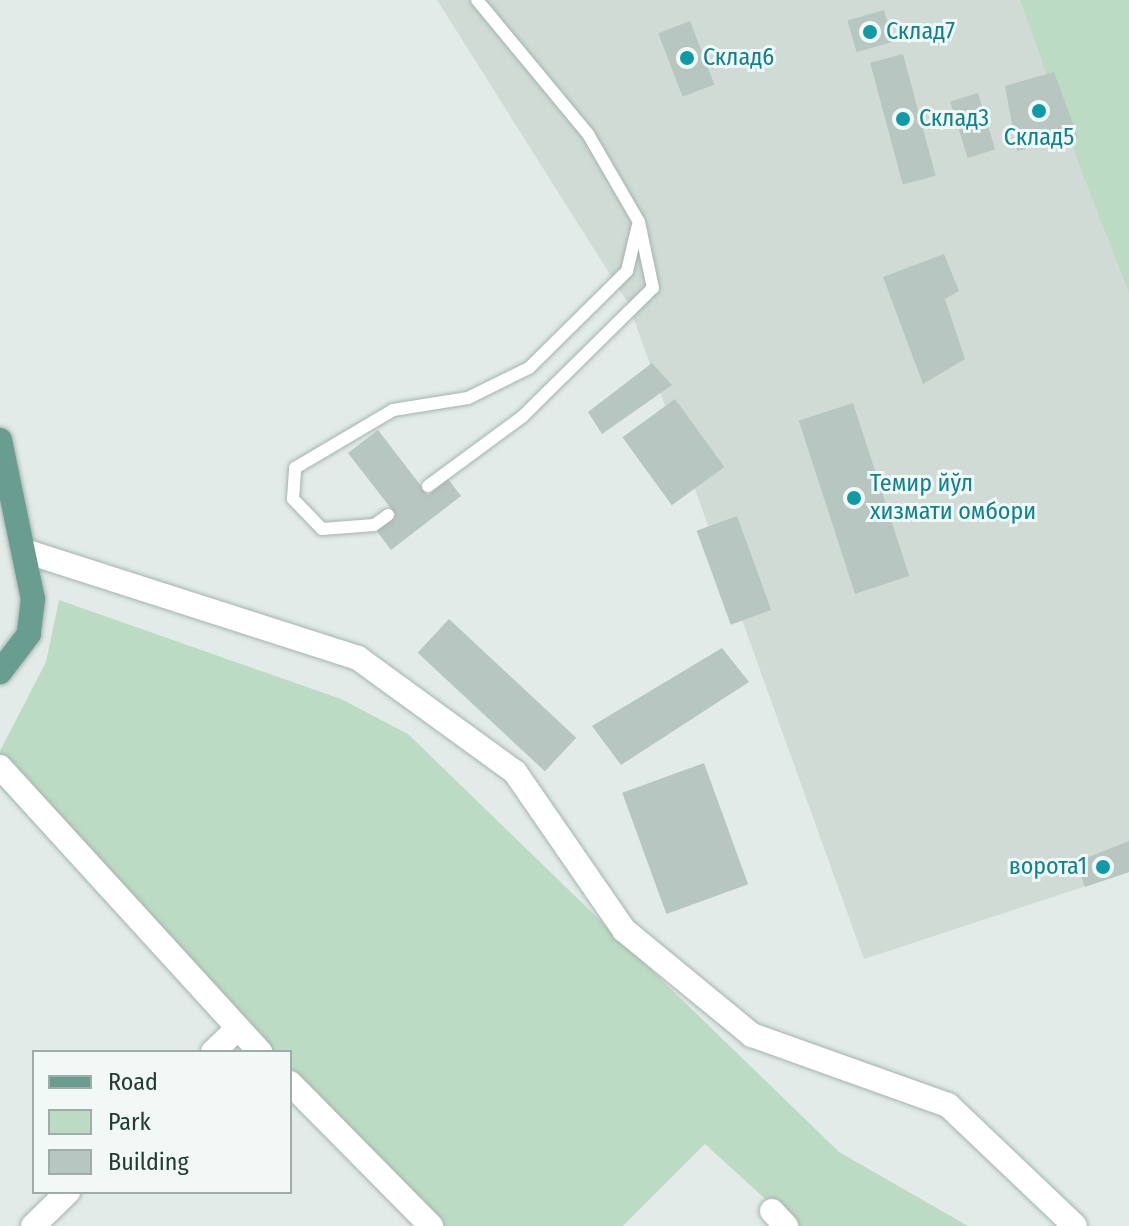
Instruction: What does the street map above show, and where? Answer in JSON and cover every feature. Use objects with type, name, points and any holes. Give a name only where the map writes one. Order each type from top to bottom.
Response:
[{"type":"main road","points":[[0,440],[28,552],[29,634],[0,672]]},
{"type":"street","points":[[28,552],[358,658],[515,772],[624,930],[752,1035],[948,1105],[1075,1226]]},
{"type":"street","points":[[0,767],[258,1050]]},
{"type":"street","points":[[215,1050],[237,1029]]},
{"type":"street","points":[[292,1085],[431,1226]]},
{"type":"street","points":[[33,1226],[66,1194]]},
{"type":"lane","points":[[428,486],[522,417],[653,288],[639,222],[588,134],[477,0]]},
{"type":"lane","points":[[388,515],[374,525],[322,529],[293,499],[295,468],[393,410],[468,398],[529,368],[627,271],[639,222]]},
{"type":"shaded area","points":[[437,0],[1129,0],[1129,872],[864,959],[628,303]]},
{"type":"green space","points":[[1020,0],[1129,0],[1129,293],[1082,172]]},
{"type":"green space","points":[[59,600],[341,699],[408,734],[839,1152],[968,1226],[795,1226],[705,1144],[623,1226],[425,1226],[292,1090],[292,1050],[252,1050],[2,789],[0,751],[46,662]]},
{"type":"building","name":"Склад7","points":[[884,10],[893,42],[857,52],[847,20]]},
{"type":"building","name":"Склад6","points":[[690,21],[714,84],[683,97],[658,33]]},
{"type":"building","name":"Склад3","points":[[903,54],[936,176],[903,185],[870,63]]},
{"type":"building","name":"Склад5","points":[[1054,72],[1078,137],[1017,151],[1005,86]]},
{"type":"building","points":[[978,93],[995,149],[968,158],[950,101]]},
{"type":"building","points":[[944,254],[959,291],[945,299],[965,359],[923,384],[883,277]]},
{"type":"building","points":[[652,363],[672,385],[602,434],[588,412]]},
{"type":"building","points":[[675,399],[724,467],[672,505],[622,437]]},
{"type":"building","name":"Темир йўл хизмати омбори","points":[[853,403],[909,576],[855,594],[799,421]]},
{"type":"building","points":[[378,430],[428,495],[448,479],[461,496],[391,550],[376,530],[396,515],[348,453]]},
{"type":"building","points":[[737,516],[771,610],[731,625],[697,531]]},
{"type":"building","points":[[449,619],[576,738],[545,771],[418,653]]},
{"type":"building","points":[[722,648],[749,682],[621,765],[592,726]]},
{"type":"building","points":[[704,763],[748,884],[666,914],[622,793]]},
{"type":"building","name":"ворота1","points":[[1129,841],[1129,872],[1085,887],[1076,862]]},
{"type":"place","name":"Склад7","points":[[870,32]]},
{"type":"place","name":"Склад6","points":[[687,58]]},
{"type":"place","name":"Склад5","points":[[1039,111]]},
{"type":"place","name":"Склад3","points":[[903,119]]},
{"type":"place","name":"Темир йўл хизмати омбори","points":[[854,498]]},
{"type":"place","name":"ворота1","points":[[1103,867]]}]
